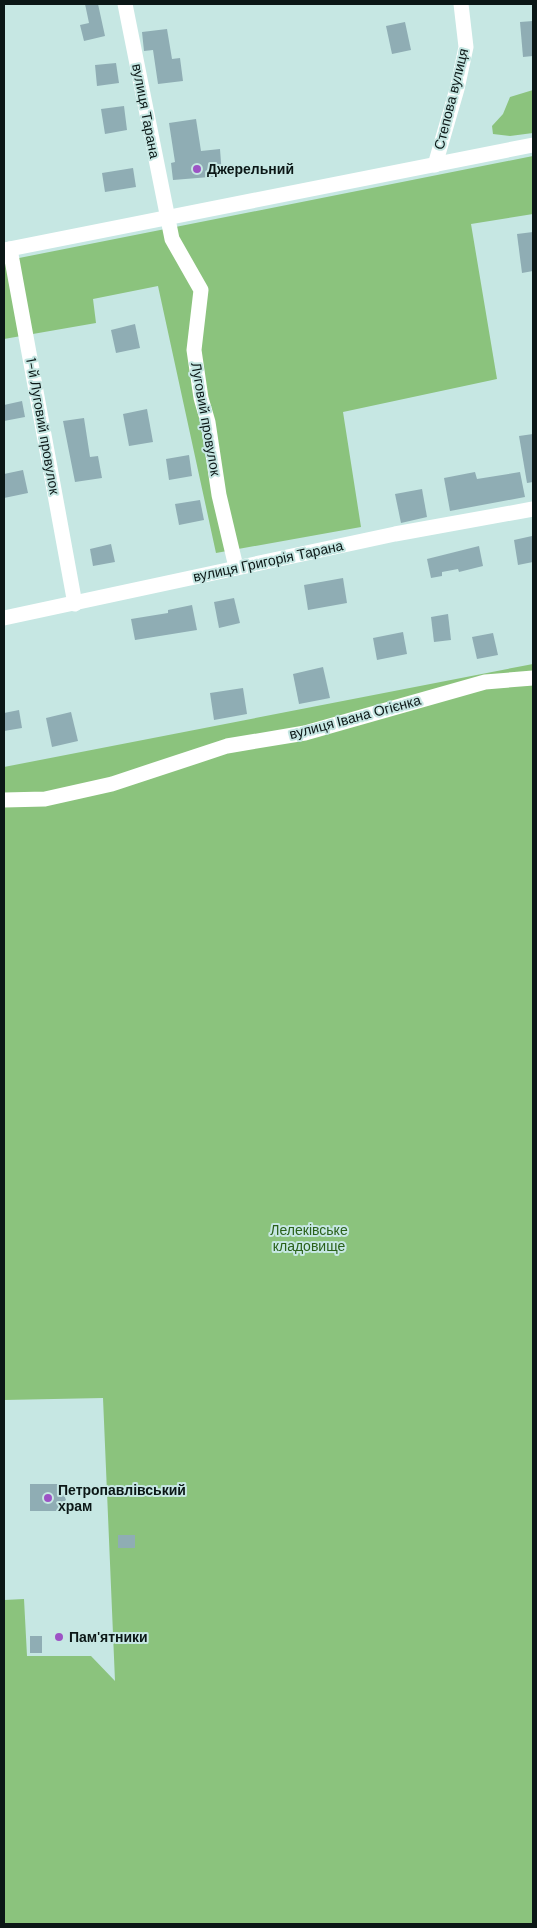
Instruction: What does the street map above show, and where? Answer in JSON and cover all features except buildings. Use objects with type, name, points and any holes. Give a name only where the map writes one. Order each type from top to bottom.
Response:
[{"type":"street","name":"вулиця Тарана","points":[[124,4],[167,218]]},
{"type":"street","name":"Степова вулиця","points":[[435,165],[457,89],[466,47],[461,4]]},
{"type":"street","points":[[7,249],[533,145]]},
{"type":"street","name":"Луговий провулок","points":[[167,218],[172,240],[201,290],[194,350],[201,398],[208,422],[219,495],[236,567]]},
{"type":"street","name":"1-й Луговий провулок","points":[[7,249],[76,604]]},
{"type":"street","name":"вулиця Григорія Тарана","points":[[4,618],[395,534],[533,510]]},
{"type":"street","name":"вулиця Івана Огієнка","points":[[4,800],[45,799],[112,784],[227,746],[305,733],[485,682],[533,678]]},
{"type":"green space","points":[[533,90],[533,133],[510,136],[493,134],[492,126],[503,114],[510,97]]},
{"type":"green space","points":[[533,156],[533,214],[471,224],[497,379],[343,412],[361,527],[216,553],[158,286],[93,299],[96,323],[4,339],[4,261]]},
{"type":"green space","name":"Лелеківське кладовище","points":[[533,664],[533,1924],[4,1924],[4,1600],[24,1599],[27,1656],[91,1656],[115,1681],[103,1398],[4,1400],[4,767]]},
{"type":"place","name":"Джерельний","points":[[197,169]]},
{"type":"place","name":"Петропавлівський храм","points":[[48,1498]]},
{"type":"place","name":"Пам'ятники","points":[[59,1637]]}]
